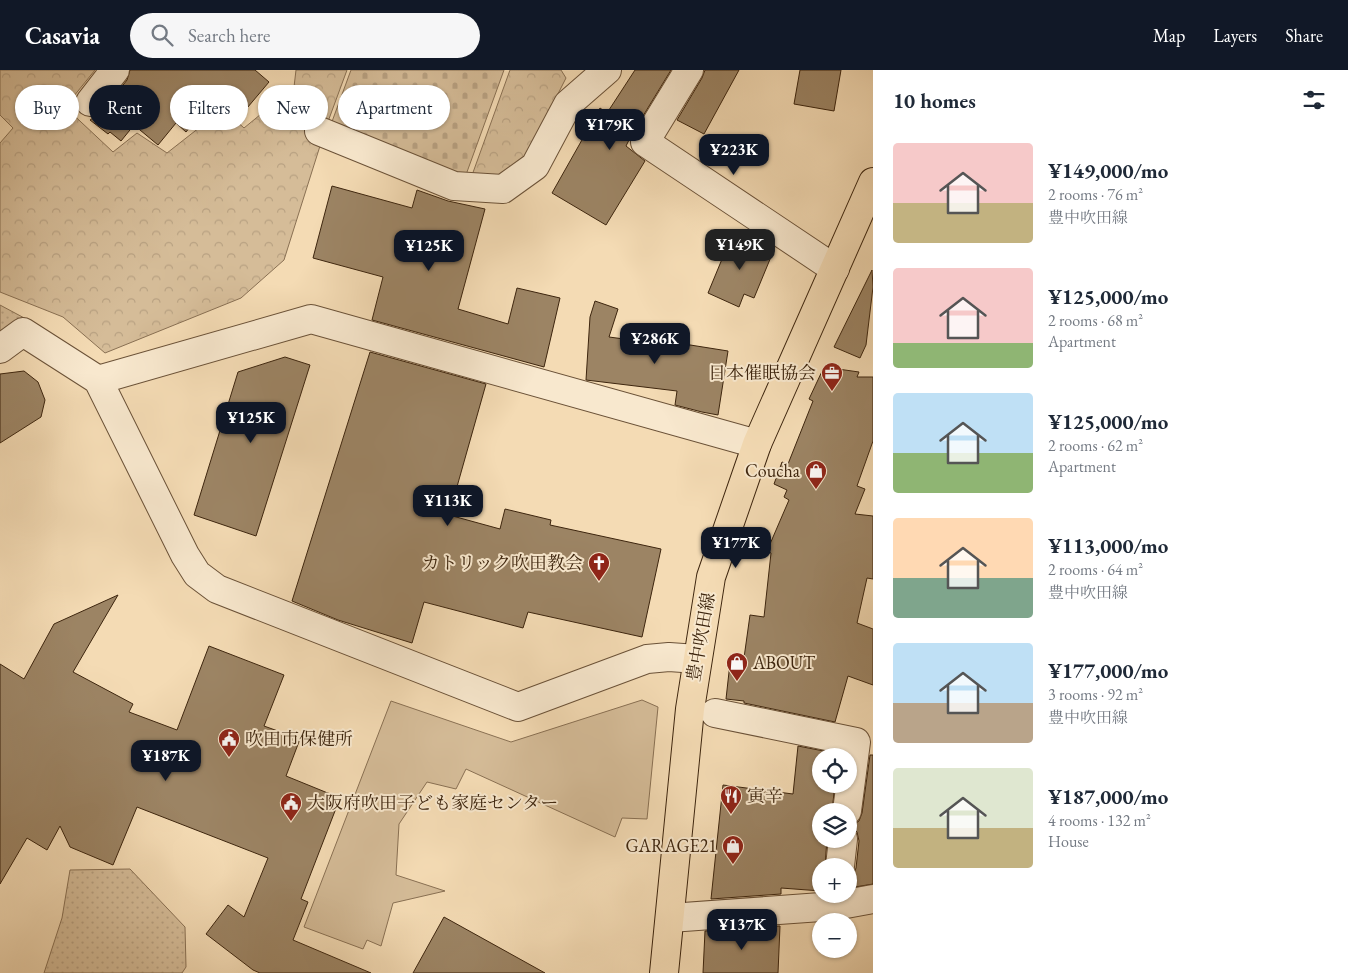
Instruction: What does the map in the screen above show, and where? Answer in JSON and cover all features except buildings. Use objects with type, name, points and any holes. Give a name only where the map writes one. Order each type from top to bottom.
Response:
[{"type":"main road","name":"豊中吹田線","points":[[664,973],[696,659],[712,577],[757,444],[873,182]]},
{"type":"street","points":[[103,85],[115,70]]},
{"type":"street","points":[[319,131],[454,186],[503,189],[535,166],[568,104],[607,70]]},
{"type":"street","points":[[689,70],[645,142],[835,269]]},
{"type":"street","points":[[98,380],[311,319],[757,444]]},
{"type":"street","points":[[0,349],[23,332],[98,380],[185,555],[197,574],[217,589],[518,707],[647,659],[670,657],[696,659]]},
{"type":"street","points":[[714,713],[856,742],[848,803]]},
{"type":"street","points":[[857,899],[873,899]]},
{"type":"street","points":[[670,918],[812,903]]},
{"type":"green space","points":[[0,70],[95,70],[79,90],[79,85],[15,85],[15,130],[79,130],[79,120],[113,152],[137,133],[167,153],[196,130],[248,130],[248,125],[258,117],[258,130],[325,130],[284,260],[241,298],[105,353],[63,317],[0,292],[0,143],[13,128],[0,115]]},
{"type":"green space","points":[[296,70],[347,70],[341,85],[338,85],[338,94],[328,122],[328,85],[294,85]]},
{"type":"green space","points":[[351,70],[504,70],[463,183],[330,127],[338,105],[338,130],[450,130],[450,85],[345,85]]},
{"type":"green space","points":[[510,70],[561,70],[566,78],[528,153],[499,179],[471,178]]},
{"type":"green space","points":[[0,305],[28,320],[0,340]]},
{"type":"green space","points":[[642,700],[658,707],[647,819],[622,818],[615,837],[466,769],[456,789],[427,782],[399,824],[396,875],[445,891],[393,903],[381,946],[367,940],[363,949],[304,927],[391,701],[511,742]]},
{"type":"green space","points":[[130,869],[185,927],[186,967],[182,973],[44,973],[62,918],[70,870]]},
{"type":"place","name":"日本催眠協会","points":[[832,392]]},
{"type":"place","name":"Coucha","points":[[816,490]]},
{"type":"place","name":"カトリック吹田教会","points":[[599,582]]},
{"type":"place","name":"ABOUT","points":[[737,682]]},
{"type":"place","name":"吹田市保健所","points":[[229,758]]},
{"type":"place","name":"寅辛","points":[[731,815]]},
{"type":"place","name":"大阪府吹田子ども家庭センター","points":[[291,822]]},
{"type":"place","name":"GARAGE21","points":[[733,865]]}]
